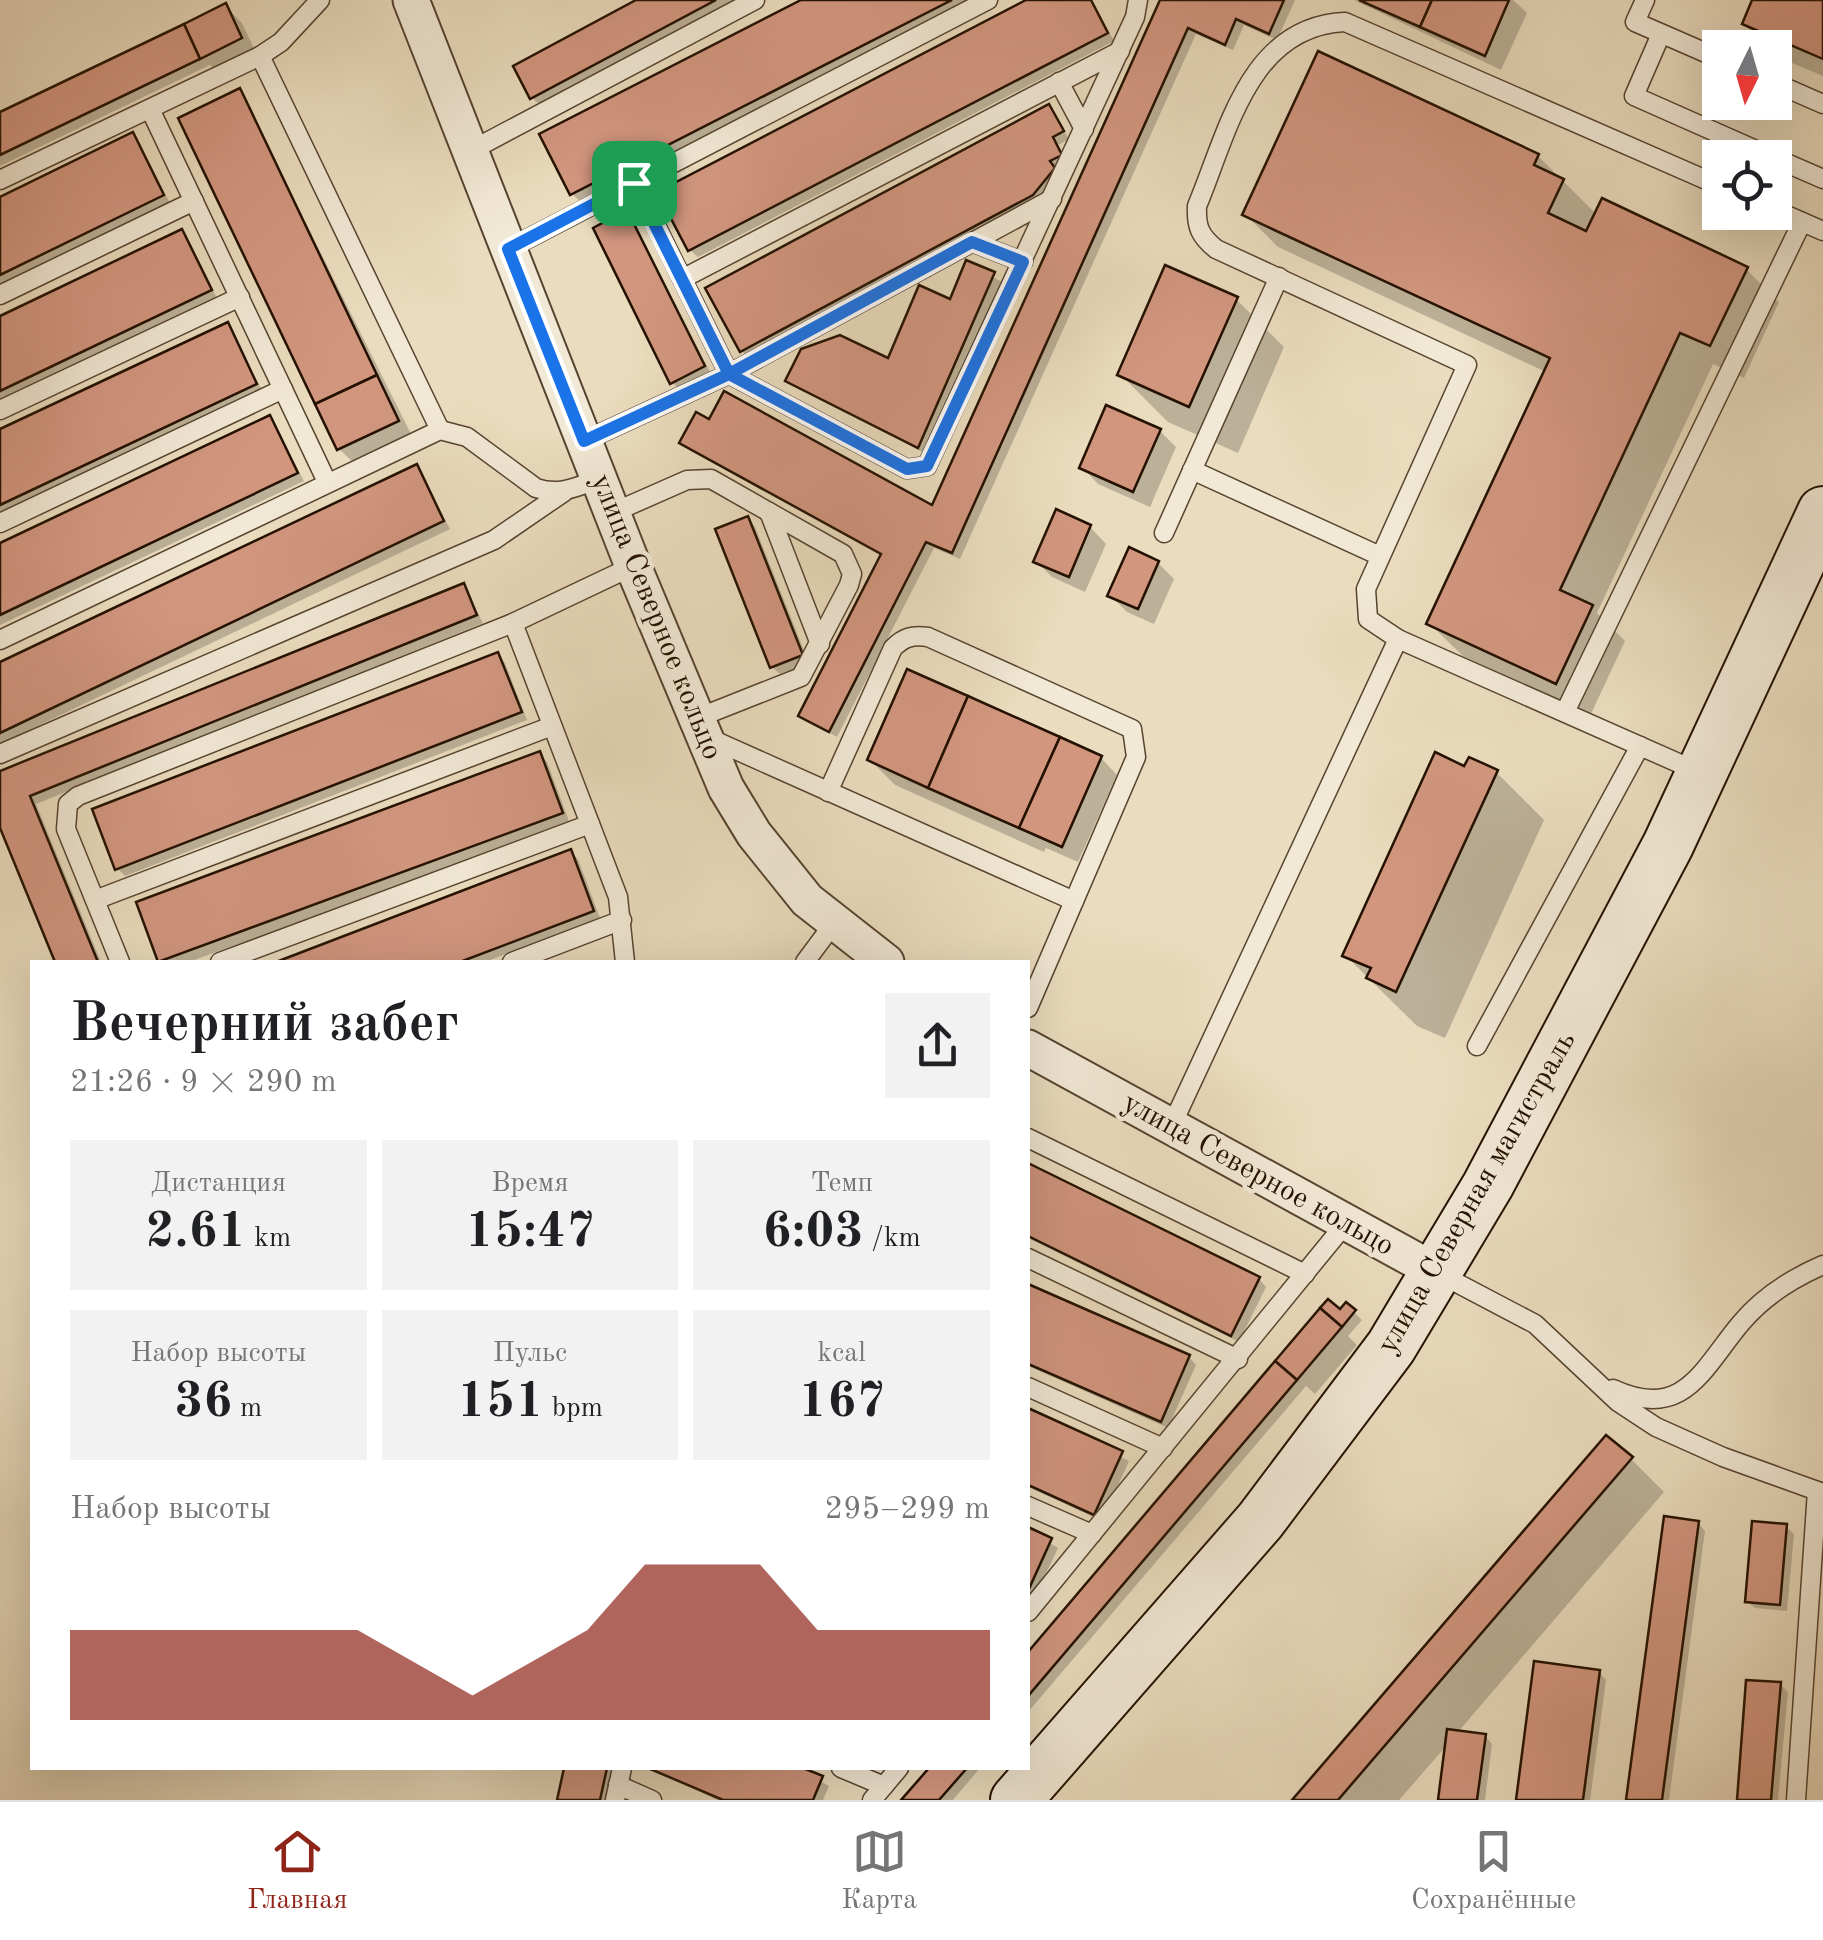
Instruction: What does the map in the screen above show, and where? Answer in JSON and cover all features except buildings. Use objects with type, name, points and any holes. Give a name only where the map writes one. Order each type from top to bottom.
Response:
[{"type":"street","name":"улица Северное кольцо","points":[[411,0],[698,727],[754,834],[780,870],[834,924],[883,960]]},
{"type":"street","name":"улица Северная магистраль","points":[[1016,1800],[1260,1521],[1342,1417],[1437,1272],[1488,1186],[1704,774],[1823,512]]},
{"type":"street","name":"улица Северное кольцо","points":[[1030,1049],[1437,1272]]},
{"type":"lane","points":[[0,180],[260,56],[281,42],[320,0]]},
{"type":"lane","points":[[470,151],[755,0]]},
{"type":"lane","points":[[508,249],[988,0]]},
{"type":"lane","points":[[634,183],[729,374],[907,469],[927,466],[1120,51],[1138,0]]},
{"type":"lane","points":[[1645,0],[1635,22],[1702,51]]},
{"type":"lane","points":[[1702,178],[1345,22],[1322,23],[1297,32],[1270,50],[1252,77],[1197,206],[1196,223],[1203,238],[1467,366],[1380,556],[1364,603],[1368,619],[1398,639],[1704,774]]},
{"type":"lane","points":[[1661,34],[1634,96],[1734,140]]},
{"type":"lane","points":[[682,279],[1120,51]]},
{"type":"lane","points":[[260,56],[440,430]]},
{"type":"lane","points":[[1058,82],[1084,130]]},
{"type":"lane","points":[[1792,91],[1823,104]]},
{"type":"lane","points":[[150,108],[327,482]]},
{"type":"lane","points":[[1792,165],[1823,179]]},
{"type":"lane","points":[[584,441],[729,374],[1052,199]]},
{"type":"lane","points":[[0,295],[194,202]]},
{"type":"lane","points":[[1792,218],[1823,232]]},
{"type":"lane","points":[[1565,712],[1802,222]]},
{"type":"lane","points":[[972,242],[1023,262]]},
{"type":"lane","points":[[1164,533],[1279,277]]},
{"type":"lane","points":[[0,410],[240,297]]},
{"type":"lane","points":[[0,523],[283,389]]},
{"type":"lane","points":[[0,640],[440,430],[466,436],[536,488],[564,492]]},
{"type":"lane","points":[[1192,470],[1380,556]]},
{"type":"lane","points":[[0,754],[494,540],[564,492],[598,478]]},
{"type":"lane","points":[[612,513],[700,478],[711,479],[843,554],[850,564],[849,585],[808,670],[791,683],[698,727]]},
{"type":"lane","points":[[769,512],[820,644]]},
{"type":"lane","points":[[119,960],[66,829],[68,804],[78,796],[512,623],[632,566]]},
{"type":"lane","points":[[512,623],[590,824],[622,920],[625,960]]},
{"type":"lane","points":[[828,792],[893,648],[914,636],[928,637],[1120,720],[1132,729],[1136,757],[1030,1003]]},
{"type":"lane","points":[[1171,1127],[1398,639]]},
{"type":"lane","points":[[95,900],[552,726]]},
{"type":"lane","points":[[698,727],[828,792],[1074,901]]},
{"type":"lane","points":[[1477,1046],[1640,746]]},
{"type":"lane","points":[[225,960],[590,824]]},
{"type":"lane","points":[[517,960],[622,920]]},
{"type":"lane","points":[[807,960],[834,924]]},
{"type":"lane","points":[[1030,1139],[1305,1274]]},
{"type":"lane","points":[[1030,1610],[1346,1223]]},
{"type":"lane","points":[[1030,1259],[1238,1358]]},
{"type":"lane","points":[[1594,1381],[1644,1399],[1684,1392],[1703,1376],[1741,1322],[1769,1297],[1823,1265]]},
{"type":"lane","points":[[1437,1272],[1535,1324],[1594,1381],[1656,1427],[1820,1492],[1815,1694],[1796,1800]]},
{"type":"lane","points":[[1030,1388],[1163,1448]]},
{"type":"lane","points":[[1030,1507],[1092,1534]]},
{"type":"lane","points":[[844,1770],[878,1793],[897,1770]]},
{"type":"lane","points":[[618,1784],[652,1800]]},
{"type":"route","points":[[634,183],[508,249],[584,441],[663,408],[729,374],[907,469],[927,466],[934,459],[1023,262],[972,242],[729,374],[634,183]]}]
